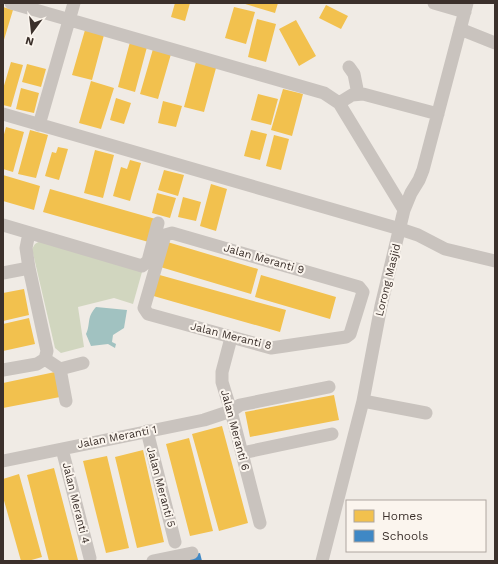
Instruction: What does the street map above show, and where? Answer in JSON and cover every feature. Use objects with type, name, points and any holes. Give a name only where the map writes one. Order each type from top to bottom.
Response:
[{"type":"street","points":[[12,3],[324,93],[349,98],[363,94],[438,114]]},
{"type":"street","points":[[39,125],[74,3]]},
{"type":"street","points":[[434,3],[466,7]]},
{"type":"street","name":"Lorong Masjid","points":[[322,561],[363,402],[381,306],[404,210],[423,170],[466,7]]},
{"type":"street","points":[[460,29],[495,43]]},
{"type":"street","points":[[349,67],[354,74],[349,98],[404,210]]},
{"type":"street","points":[[3,114],[400,229],[418,235],[445,249],[495,261]]},
{"type":"street","points":[[3,225],[142,266],[148,261],[158,222]]},
{"type":"street","points":[[3,370],[37,364],[45,359],[47,351],[29,268],[26,248],[29,233]]},
{"type":"street","name":"Jalan Meranti 9","points":[[154,272],[165,235],[172,233],[359,287],[363,292],[353,326]]},
{"type":"street","points":[[3,273],[29,268]]},
{"type":"street","name":"Jalan Meranti 8","points":[[154,272],[144,308],[148,314],[231,338],[271,348],[346,337],[350,334],[353,326]]},
{"type":"street","name":"Jalan Meranti 6","points":[[231,338],[222,372],[222,382],[260,523]]},
{"type":"street","points":[[45,359],[60,369],[66,401]]},
{"type":"street","points":[[60,369],[84,363]]},
{"type":"street","name":"Jalan Meranti 1","points":[[3,461],[204,420],[231,411],[240,405],[329,386]]},
{"type":"street","points":[[363,402],[426,413]]},
{"type":"street","name":"Jalan Meranti 5","points":[[147,431],[175,542]]},
{"type":"street","points":[[242,453],[332,434]]},
{"type":"street","name":"Jalan Meranti 4","points":[[62,449],[90,558]]},
{"type":"street","points":[[153,561],[192,553]]},
{"type":"green space","points":[[40,241],[142,272],[133,304],[114,298],[78,307],[84,347],[61,353],[55,348],[32,249],[35,244]]},
{"type":"water","points":[[96,307],[127,310],[124,328],[113,335],[112,342],[116,344],[115,348],[108,344],[91,346],[86,334],[91,314]]},
{"type":"building: Homes","points":[[175,3],[190,3],[185,21],[171,17]]},
{"type":"building: Homes","points":[[242,3],[278,3],[275,13]]},
{"type":"building: Homes","points":[[326,5],[348,16],[341,29],[319,18]]},
{"type":"building: Homes","points":[[3,7],[13,10],[3,43]]},
{"type":"building: Homes","points":[[234,7],[255,12],[246,44],[225,38]]},
{"type":"building: Homes","points":[[257,19],[276,24],[266,62],[248,57]]},
{"type":"building: Homes","points":[[296,20],[316,56],[299,66],[279,29]]},
{"type":"building: Homes","points":[[85,30],[104,35],[92,80],[72,75]]},
{"type":"building: Homes","points":[[130,42],[147,47],[135,92],[118,87]]},
{"type":"building: Homes","points":[[153,49],[171,54],[158,99],[140,94]]},
{"type":"building: Homes","points":[[11,62],[23,65],[11,107],[3,105],[3,89]]},
{"type":"building: Homes","points":[[196,62],[216,68],[204,112],[184,107]]},
{"type":"building: Homes","points":[[27,64],[46,69],[41,87],[22,82]]},
{"type":"building: Homes","points":[[91,81],[114,88],[101,129],[79,123]]},
{"type":"building: Homes","points":[[21,88],[39,93],[34,113],[16,109]]},
{"type":"building: Homes","points":[[283,89],[303,94],[292,136],[271,130]]},
{"type":"building: Homes","points":[[258,94],[278,99],[271,125],[251,120]]},
{"type":"building: Homes","points":[[116,98],[131,103],[124,124],[110,120]]},
{"type":"building: Homes","points":[[163,101],[182,106],[176,127],[158,123]]},
{"type":"building: Homes","points":[[6,127],[24,132],[13,172],[3,169],[3,138]]},
{"type":"building: Homes","points":[[30,130],[48,135],[36,178],[18,174]]},
{"type":"building: Homes","points":[[251,130],[267,134],[260,160],[244,156]]},
{"type":"building: Homes","points":[[274,135],[289,139],[281,170],[266,166]]},
{"type":"building: Homes","points":[[58,147],[68,149],[59,180],[45,176],[52,152],[56,153]]},
{"type":"building: Homes","points":[[95,150],[114,155],[103,198],[84,193]]},
{"type":"building: Homes","points":[[130,160],[141,163],[130,201],[113,196],[121,167],[127,169]]},
{"type":"building: Homes","points":[[164,170],[184,175],[178,196],[158,190]]},
{"type":"building: Homes","points":[[3,175],[40,186],[34,210],[3,201]]},
{"type":"building: Homes","points":[[211,184],[227,189],[216,231],[200,226]]},
{"type":"building: Homes","points":[[50,189],[159,220],[152,243],[43,212]]},
{"type":"building: Homes","points":[[157,193],[176,198],[170,218],[152,213]]},
{"type":"building: Homes","points":[[183,197],[201,202],[196,221],[178,217]]},
{"type":"building: Homes","points":[[164,241],[258,269],[251,294],[157,266]]},
{"type":"building: Homes","points":[[156,274],[286,310],[280,332],[150,295]]},
{"type":"building: Homes","points":[[261,275],[336,297],[330,319],[255,297]]},
{"type":"building: Homes","points":[[24,289],[29,315],[3,321],[3,293]]},
{"type":"building: Homes","points":[[29,318],[35,344],[3,351],[3,324]]},
{"type":"building: Homes","points":[[55,372],[60,397],[3,408],[3,383]]},
{"type":"building: Homes","points":[[334,395],[339,420],[250,437],[245,412]]},
{"type":"building: Homes","points":[[222,426],[248,523],[219,531],[192,434]]},
{"type":"building: Homes","points":[[189,438],[213,531],[190,536],[166,444]]},
{"type":"building: Homes","points":[[143,450],[164,542],[137,548],[115,457]]},
{"type":"building: Homes","points":[[107,456],[129,548],[106,553],[83,461]]},
{"type":"building: Homes","points":[[54,468],[78,560],[75,561],[49,561],[27,475]]},
{"type":"building: Homes","points":[[19,474],[42,557],[28,561],[21,561],[3,497],[3,479]]},
{"type":"building: Schools","points":[[200,553],[202,561],[166,561],[166,560]]}]
